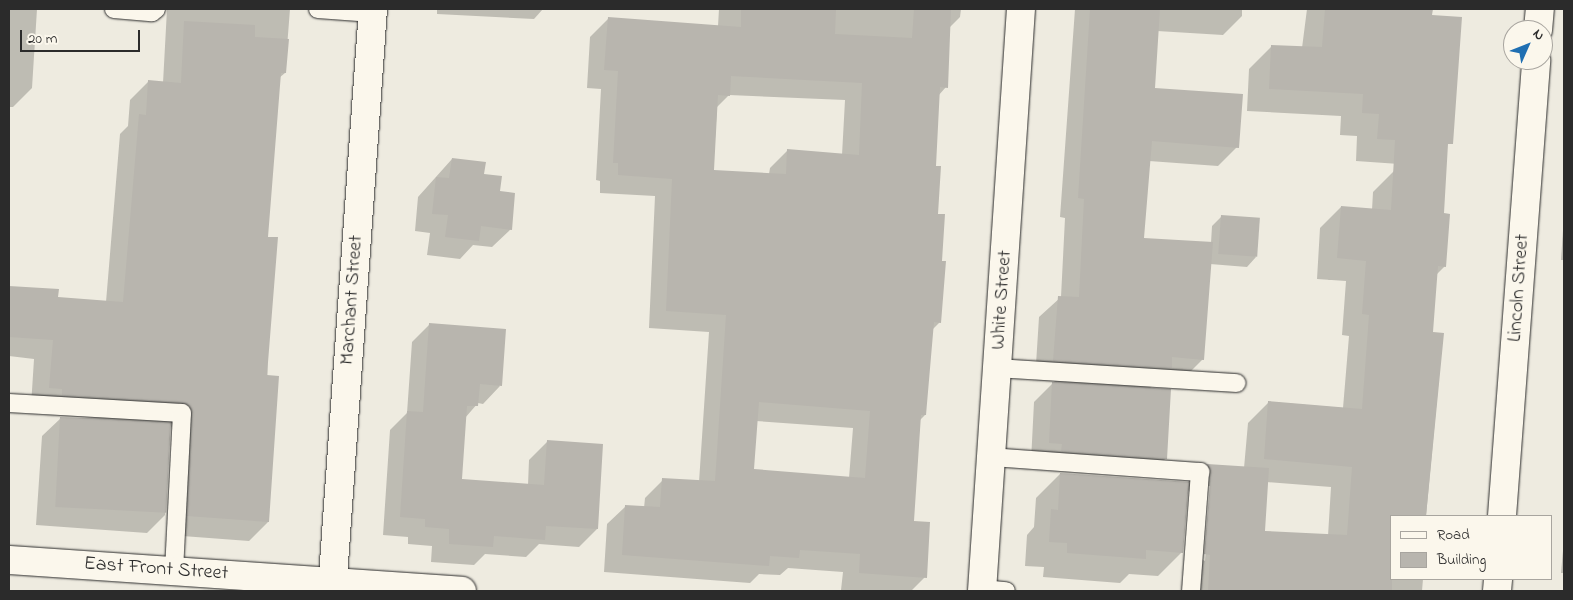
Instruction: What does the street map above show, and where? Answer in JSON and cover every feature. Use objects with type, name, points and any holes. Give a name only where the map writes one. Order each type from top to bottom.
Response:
[{"type":"street","name":"White Street","points":[[990,591],[991,457],[1021,9]]},
{"type":"street","name":"Marchant Street","points":[[332,586],[373,11]]},
{"type":"street","name":"Lincoln Street","points":[[1502,515],[1535,70]]},
{"type":"street","name":"East Front Street","points":[[9,560],[174,570],[332,586],[462,591]]},
{"type":"lane","points":[[114,9],[152,12],[156,9]]},
{"type":"lane","points":[[318,9],[373,11]]},
{"type":"lane","points":[[997,368],[1237,383]]},
{"type":"lane","points":[[9,402],[182,413],[174,570]]},
{"type":"lane","points":[[991,457],[1200,472],[1191,591]]},
{"type":"building","points":[[741,9],[836,9],[835,34],[912,38],[914,9],[951,9],[948,88],[940,87],[936,166],[941,166],[938,214],[945,214],[942,261],[946,261],[941,323],[934,322],[926,415],[921,415],[914,521],[930,522],[927,578],[859,573],[860,554],[800,550],[799,558],[770,556],[769,566],[622,555],[625,505],[660,507],[662,478],[715,481],[726,315],[666,311],[672,179],[618,175],[618,163],[613,163],[618,71],[604,70],[608,17],[741,27]],"holes":[[[731,76],[862,83],[859,155],[787,149],[786,174],[714,170],[718,95],[730,96]],[[759,402],[870,411],[865,478],[754,469]]]},
{"type":"building","points":[[1090,9],[1160,9],[1155,88],[1243,94],[1239,148],[1152,141],[1144,238],[1213,242],[1204,360],[1172,357],[1172,368],[1053,361],[1058,296],[1079,297],[1084,199],[1078,198]]},
{"type":"building","points":[[1325,9],[1433,9],[1432,15],[1462,17],[1453,144],[1448,144],[1444,213],[1450,214],[1446,267],[1438,266],[1433,332],[1444,333],[1426,515],[1390,515],[1390,580],[1392,580],[1392,591],[1208,591],[1210,555],[1204,554],[1211,473],[1207,464],[1269,468],[1265,531],[1347,535],[1352,467],[1264,459],[1268,401],[1362,409],[1369,315],[1362,314],[1366,261],[1337,258],[1341,206],[1391,210],[1395,140],[1377,139],[1379,114],[1362,113],[1363,94],[1269,89],[1271,45],[1322,47]]},
{"type":"building","points":[[184,21],[255,25],[255,37],[289,39],[286,73],[281,73],[268,237],[278,237],[267,375],[279,376],[269,522],[187,516],[193,414],[188,404],[62,395],[62,389],[49,388],[53,340],[9,337],[9,286],[59,289],[58,297],[123,302],[139,114],[146,115],[148,80],[181,83]]},
{"type":"building","points":[[452,158],[486,162],[484,174],[502,176],[500,191],[515,193],[512,230],[481,226],[479,241],[445,237],[448,215],[432,214],[436,177],[449,178]]},
{"type":"building","points":[[1221,215],[1260,218],[1257,257],[1218,254]]},
{"type":"building","points":[[429,323],[506,329],[502,386],[480,384],[478,406],[467,406],[462,479],[544,485],[547,440],[603,444],[598,529],[546,526],[545,540],[494,536],[493,547],[449,544],[449,529],[425,527],[425,519],[400,517],[407,411],[423,412]]},
{"type":"building","points":[[1052,382],[1171,389],[1167,459],[1061,451],[1062,444],[1049,443]]},
{"type":"building","points":[[60,417],[171,423],[166,513],[55,507]]},
{"type":"building","points":[[1060,473],[1189,482],[1183,553],[1146,550],[1146,559],[1067,553],[1067,543],[1049,542],[1051,509],[1058,510]]}]
